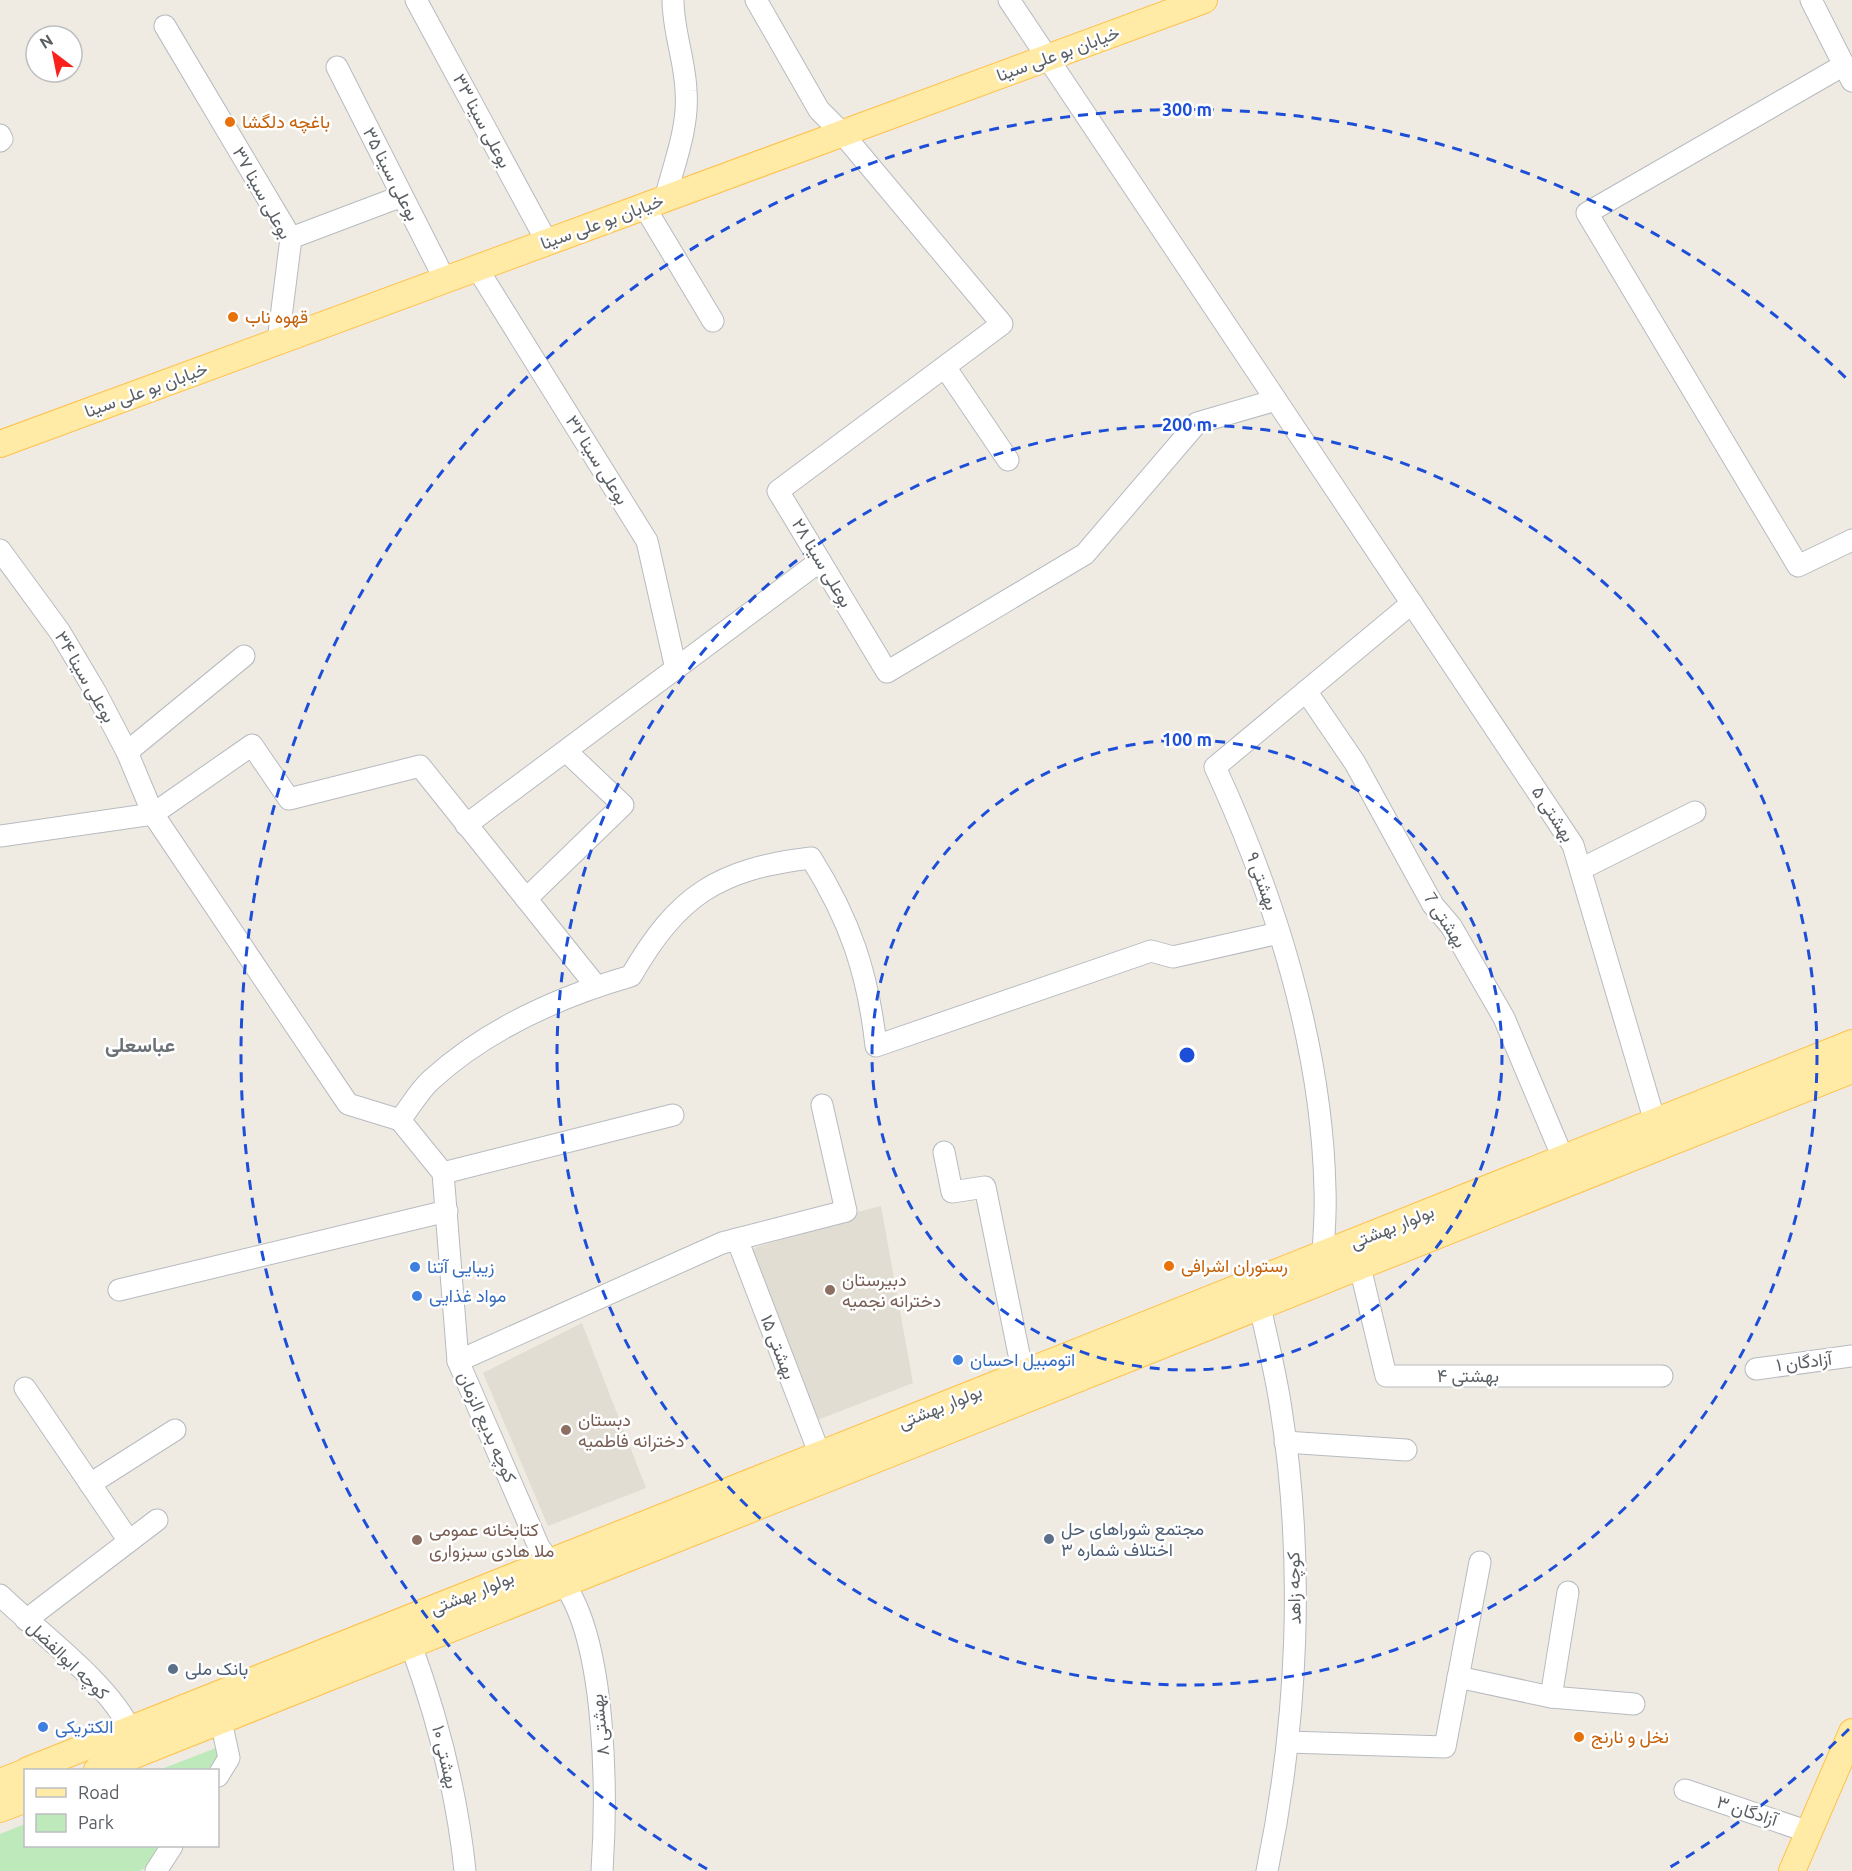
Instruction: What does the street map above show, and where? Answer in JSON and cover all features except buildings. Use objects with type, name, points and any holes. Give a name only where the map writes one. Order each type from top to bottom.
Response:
[{"type":"main road","name":"خیابان بو علی سینا","points":[[0,444],[1204,0]]},
{"type":"main road","name":"بولوار بهشتی","points":[[32,1769],[1852,1043]]},
{"type":"main road","name":"بولوار بهشتی","points":[[100,1769],[1852,1070]]},
{"type":"main road","points":[[1792,1871],[1852,1732]]},
{"type":"main road","name":"بولوار بهشتی","points":[[0,1782],[24,1772]]},
{"type":"main road","points":[[0,1809],[24,1800]]},
{"type":"street","name":"بوعلی سینا ۳۳","points":[[416,0],[547,242]]},
{"type":"street","points":[[673,0],[673,19],[687,92],[680,144],[655,203],[713,321]]},
{"type":"street","points":[[756,0],[819,110],[842,133]]},
{"type":"street","name":"بهشتی ۵","points":[[1009,0],[1574,844],[1655,1122]]},
{"type":"street","points":[[1811,0],[1848,73],[1587,213],[1798,566],[1852,540]]},
{"type":"street","name":"بوعلی سینا ۳۷","points":[[165,26],[291,238],[278,341]]},
{"type":"street","name":"بوعلی سینا ۳۵","points":[[337,67],[445,280]]},
{"type":"street","name":"بوعلی سینا ۲۸","points":[[842,133],[1002,324],[778,491],[887,672],[1085,554],[1197,423],[1276,400]]},
{"type":"street","points":[[0,135],[2,139],[0,141]]},
{"type":"street","points":[[291,238],[402,196]]},
{"type":"street","name":"بوعلی سینا ۳۲","points":[[477,268],[647,541],[676,669]]},
{"type":"street","points":[[945,367],[1008,460]]},
{"type":"street","name":"بوعلی سینا ۳۴","points":[[0,550],[60,633],[95,691],[127,752],[153,814],[348,1104],[400,1120]]},
{"type":"street","points":[[466,825],[820,561]]},
{"type":"street","name":"بهشتی ۹","points":[[1323,1254],[1325,1190],[1316,1096],[1299,1003],[1280,933],[1240,822],[1215,767],[1412,603]]},
{"type":"street","points":[[127,752],[244,656]]},
{"type":"street","name":"بهشتی 7","points":[[1306,691],[1355,763],[1433,905],[1451,926],[1504,1018],[1563,1158]]},
{"type":"street","points":[[0,836],[153,814],[252,745],[289,799],[420,766],[596,987]]},
{"type":"street","points":[[526,899],[623,805],[566,751]]},
{"type":"street","points":[[1581,869],[1695,812]]},
{"type":"street","points":[[673,1115],[443,1173],[400,1120],[430,1082],[467,1052],[508,1026],[551,1004],[631,976],[654,937],[677,912],[723,879],[766,863],[811,858],[832,892],[850,928],[872,1005],[876,1046],[1151,951],[1173,957],[1280,933]]},
{"type":"street","points":[[458,1361],[722,1243],[846,1211],[822,1105]]},
{"type":"street","points":[[944,1152],[952,1192],[985,1187],[1023,1374]]},
{"type":"street","name":"کوچه بدیع الزمان","points":[[443,1173],[458,1361],[539,1547],[550,1563]]},
{"type":"street","points":[[119,1290],[447,1211]]},
{"type":"street","name":"بهشتی ۱۵","points":[[737,1239],[820,1455]]},
{"type":"street","name":"بهشتی ۴","points":[[1360,1267],[1386,1376],[1662,1376]]},
{"type":"street","name":"کوچه زاهد","points":[[1260,1306],[1281,1409],[1285,1442],[1292,1519],[1294,1631],[1288,1742],[1268,1871]]},
{"type":"street","name":"آزادگان ۱","points":[[1756,1368],[1852,1356]]},
{"type":"street","points":[[25,1388],[129,1541]]},
{"type":"street","points":[[90,1484],[175,1430]]},
{"type":"street","points":[[1285,1442],[1406,1450]]},
{"type":"street","points":[[26,1620],[157,1520]]},
{"type":"street","points":[[1288,1742],[1445,1747],[1480,1562]]},
{"type":"street","name":"بهشتی ۸","points":[[564,1584],[575,1599],[586,1635],[598,1700],[604,1766],[602,1871]]},
{"type":"street","points":[[1551,1697],[1568,1592]]},
{"type":"street","name":"کوچه ابوالفضل","points":[[0,1595],[71,1659],[123,1713],[130,1730]]},
{"type":"street","name":"بهشتی ۱۰","points":[[411,1645],[430,1699],[448,1765],[465,1871]]},
{"type":"street","points":[[1458,1677],[1551,1697],[1634,1704]]},
{"type":"street","points":[[219,1774],[229,1758],[221,1721]]},
{"type":"street","name":"آزادگان ۳","points":[[1685,1790],[1809,1832]]},
{"type":"street","points":[[156,1871],[171,1847]]},
{"type":"shaded area","name":"دبیرستان دخترانه نجمیه","points":[[881,1206],[913,1383],[815,1421],[751,1254],[754,1248],[827,1225],[826,1220]]},
{"type":"shaded area","name":"دبستان دخترانه فاطمیه","points":[[582,1323],[646,1488],[548,1526],[483,1373]]},
{"type":"green space","points":[[216,1748],[218,1756],[209,1769],[162,1769]]},
{"type":"green space","points":[[24,1824],[24,1847],[158,1847],[144,1869],[139,1871],[0,1871],[0,1834]]},
{"type":"place","name":"باغچه دلگشا","points":[[230,122]]},
{"type":"place","name":"قهوه ناب","points":[[233,317]]},
{"type":"place","name":"رستوران اشرافی","points":[[1169,1266]]},
{"type":"place","name":"زیبایی آتنا","points":[[415,1267]]},
{"type":"place","name":"دبیرستان دخترانه نجمیه","points":[[830,1290]]},
{"type":"place","name":"مواد غذایی","points":[[417,1296]]},
{"type":"place","name":"اتومبیل احسان","points":[[958,1360]]},
{"type":"place","name":"دبستان دخترانه فاطمیه","points":[[566,1430]]},
{"type":"place","name":"مجتمع شوراهای حل اختلاف شماره ۳","points":[[1049,1539]]},
{"type":"place","name":"کتابخانه عمومی ملا هادی سبزواری","points":[[417,1540]]},
{"type":"place","name":"بانک ملی","points":[[173,1669]]},
{"type":"place","name":"الکتریکی","points":[[43,1727]]},
{"type":"place","name":"نخل و نارنج","points":[[1579,1737]]},
{"type":"district","name":"عباسعلی","points":[[140,1045]]}]
